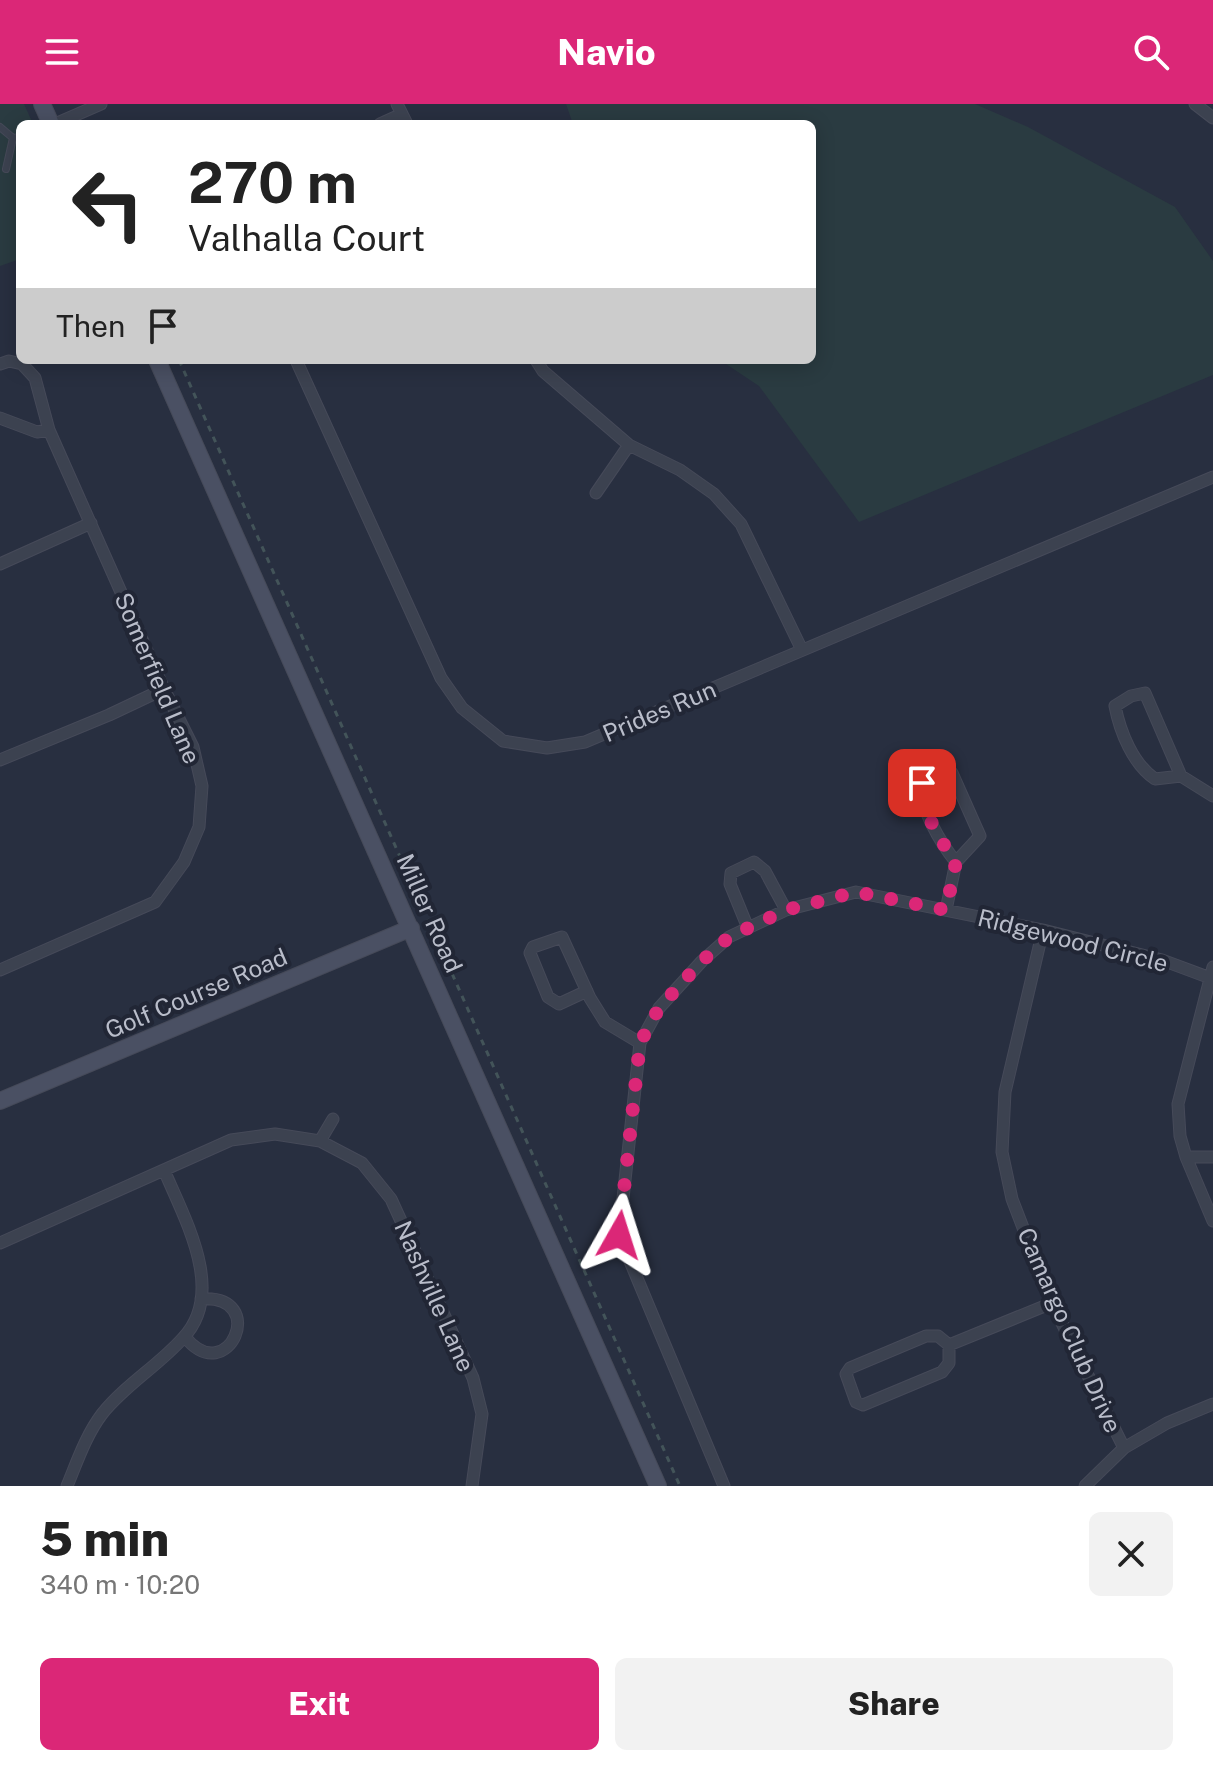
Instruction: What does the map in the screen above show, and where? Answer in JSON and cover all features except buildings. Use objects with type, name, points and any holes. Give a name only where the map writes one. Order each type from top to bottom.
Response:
[{"type":"street","points":[[63,120],[101,104]]},
{"type":"street","points":[[1195,104],[1213,118]]},
{"type":"street","name":"Somerfield Lane","points":[[0,970],[155,902],[184,862],[199,827],[202,786],[193,747],[164,689],[49,430],[35,378],[22,364]]},
{"type":"street","name":"Miller Road","points":[[159,364],[658,1486]]},
{"type":"street","name":"Prides Run","points":[[298,364],[441,678],[462,708],[503,741],[547,748],[585,742],[1213,477]]},
{"type":"street","points":[[539,364],[629,445],[680,470],[714,494],[741,524],[802,650]]},
{"type":"street","points":[[0,418],[37,432],[49,430]]},
{"type":"street","points":[[596,493],[629,445]]},
{"type":"street","points":[[0,564],[91,523]]},
{"type":"street","points":[[0,760],[164,689]]},
{"type":"street","points":[[1181,776],[1155,779],[1142,771],[1119,725],[1115,706],[1131,696],[1145,693],[1181,776],[1213,796]]},
{"type":"street","points":[[946,910],[956,862],[980,836],[952,773],[943,773],[922,783],[920,794],[943,846],[956,862]]},
{"type":"street","points":[[748,928],[730,884],[731,873],[741,867],[754,862],[765,871],[786,910]]},
{"type":"street","name":"Ridgewood Circle","points":[[724,1486],[619,1235],[640,1043],[659,1008],[687,976],[729,937],[786,910],[856,892],[1043,930],[1212,974]]},
{"type":"street","name":"Golf Course Road","points":[[0,1101],[411,928]]},
{"type":"street","name":"Camargo Club Drive","points":[[1043,930],[1005,1092],[1002,1152],[1012,1199],[1052,1303],[1124,1448]]},
{"type":"street","points":[[587,991],[559,1004],[548,997],[530,953],[533,947],[562,937],[605,1022],[640,1043]]},
{"type":"street","points":[[1212,974],[1178,1104],[1180,1136],[1186,1157],[1213,1221]]},
{"type":"street","points":[[320,1141],[333,1119]]},
{"type":"street","name":"Nashville Lane","points":[[0,1243],[231,1140],[275,1134],[320,1141],[362,1163],[391,1199],[473,1378],[482,1414],[472,1486]]},
{"type":"street","points":[[1186,1157],[1213,1157]]},
{"type":"street","points":[[67,1486],[100,1417],[117,1397],[185,1337],[195,1320],[201,1299],[200,1264],[164,1170]]},
{"type":"street","points":[[185,1337],[194,1348],[207,1354],[222,1351],[233,1343],[239,1329],[237,1315],[228,1303],[212,1298],[201,1299]]},
{"type":"street","points":[[949,1345],[1052,1303]]},
{"type":"street","points":[[926,1336],[938,1336],[949,1345],[949,1363],[942,1372],[863,1405],[856,1402],[846,1374],[850,1368],[926,1336]]},
{"type":"street","points":[[1085,1486],[1124,1448],[1167,1423],[1213,1404]]},
{"type":"lane","points":[[0,127],[16,137],[6,169]]},
{"type":"path","points":[[181,364],[680,1486]]},
{"type":"shaded area","points":[[0,104],[24,104],[31,120],[16,120],[16,260],[0,266]]},
{"type":"shaded area","points":[[566,104],[975,104],[1028,127],[1175,207],[1213,261],[1213,375],[859,522],[759,386],[726,364],[816,364],[816,120],[572,120]]},
{"type":"route","points":[[619,1235],[640,1043],[659,1008],[729,937],[786,910],[856,892],[946,910],[956,862],[943,846],[920,794],[922,783]]}]
